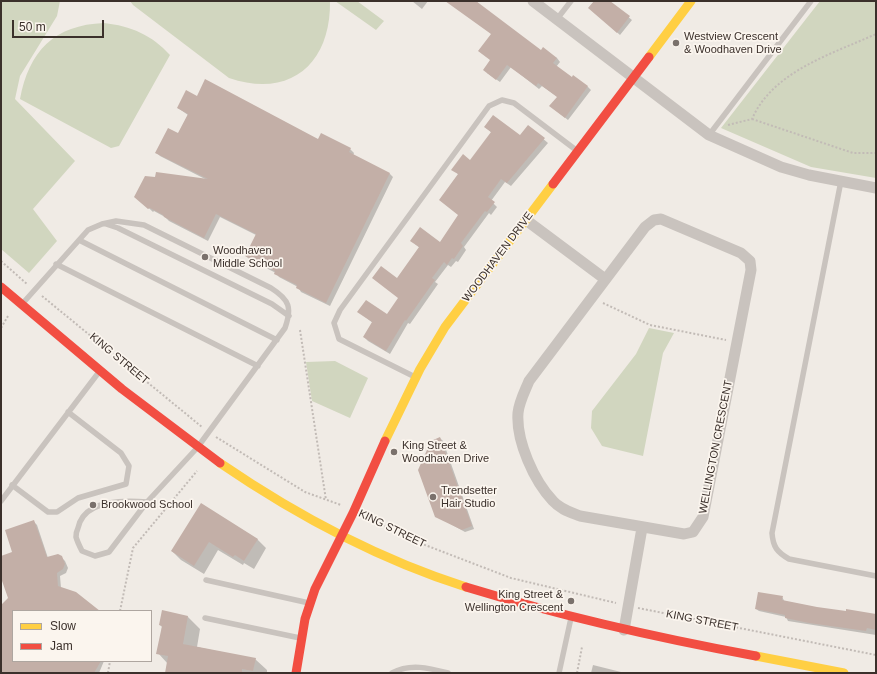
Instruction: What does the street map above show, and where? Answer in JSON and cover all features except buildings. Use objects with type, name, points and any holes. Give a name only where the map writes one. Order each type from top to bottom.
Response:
[{"type":"street","points":[[533,1],[709,135],[781,167],[876,188]]},
{"type":"street","name":"WOODHAVEN DRIVE","points":[[296,673],[309,603],[319,578],[354,510],[415,377],[445,327],[691,1]]},
{"type":"street","points":[[526,220],[605,279]]},
{"type":"street","name":"WELLINGTON CRESCENT","points":[[654,220],[667,220],[740,253],[750,261],[750,270],[700,523],[693,532],[684,534],[642,528],[580,516],[565,510],[554,502],[537,479],[518,432],[518,412],[522,397],[529,381],[605,279],[645,227],[654,220]]},
{"type":"street","name":"KING STREET","points":[[1,287],[100,370],[197,448],[270,495],[341,535],[408,565],[476,591],[571,618],[624,630],[844,673]]},
{"type":"street","points":[[624,630],[642,528]]},
{"type":"lane","points":[[557,19],[571,1]]},
{"type":"lane","points":[[709,135],[811,1]]},
{"type":"lane","points":[[415,377],[339,339],[334,323],[340,310],[489,106],[502,100],[514,103],[578,151]]},
{"type":"lane","points":[[841,181],[772,533],[773,544],[778,553],[789,559],[876,576]]},
{"type":"lane","points":[[21,304],[88,230],[102,224],[116,221],[144,225],[282,295],[289,305],[289,316],[285,328],[197,448],[147,502],[109,552],[95,556],[82,551],[76,536],[79,520],[89,509],[111,502],[127,500],[147,502]]},
{"type":"lane","points":[[102,224],[118,228],[272,304],[289,316]]},
{"type":"lane","points":[[79,240],[277,340]]},
{"type":"lane","points":[[56,264],[258,366]]},
{"type":"lane","points":[[1,501],[100,370]]},
{"type":"lane","points":[[12,485],[48,512],[57,512],[78,498],[126,484],[129,466],[121,453],[68,412]]},
{"type":"lane","points":[[206,580],[309,603]]},
{"type":"lane","points":[[205,618],[302,639]]},
{"type":"lane","points":[[559,673],[571,618]]},
{"type":"lane","points":[[392,673],[407,667],[424,668],[448,673]]},
{"type":"path","points":[[752,119],[760,102],[795,72],[876,34]]},
{"type":"path","points":[[726,125],[752,119],[853,153],[876,153]]},
{"type":"path","name":"KING STREET","points":[[1,261],[33,290],[209,432],[305,492],[354,510],[373,519],[399,535],[511,578],[628,606],[876,655]]},
{"type":"path","points":[[591,297],[650,325],[736,342]]},
{"type":"path","points":[[1,328],[8,316]]},
{"type":"path","points":[[300,330],[326,500]]},
{"type":"path","points":[[120,610],[133,548],[197,472]]},
{"type":"path","points":[[577,673],[582,647]]},
{"type":"path","points":[[108,673],[110,662]]},
{"type":"green space","points":[[1,1],[60,1],[57,16],[20,76],[15,99],[75,161],[33,209],[57,241],[29,273],[1,249]]},
{"type":"green space","points":[[130,1],[330,1],[328,23],[323,42],[315,58],[303,71],[288,79],[271,84],[251,83],[229,78],[133,5]]},
{"type":"green space","points":[[335,1],[357,1],[384,21],[376,30]]},
{"type":"green space","points":[[820,1],[876,1],[876,178],[811,167],[721,128]]},
{"type":"green space","points":[[104,23],[132,29],[156,42],[170,55],[119,146],[111,148],[20,99],[24,82],[30,67],[37,54],[47,44],[58,35],[71,29],[86,25]]},
{"type":"green space","points":[[649,328],[674,333],[663,353],[643,456],[602,446],[591,428],[592,411],[636,354]]},
{"type":"green space","points":[[335,361],[368,378],[350,418],[312,401],[306,362]]},
{"type":"traffic: slow","points":[[649,57],[691,1]]},
{"type":"traffic: slow","points":[[385,441],[420,369],[445,327],[553,184]]},
{"type":"traffic: slow","points":[[220,463],[278,500],[338,534],[401,563],[466,587]]},
{"type":"traffic: slow","points":[[756,656],[844,673]]},
{"type":"traffic: jam","points":[[553,184],[649,57]]},
{"type":"traffic: jam","points":[[1,287],[122,389],[220,463]]},
{"type":"traffic: jam","points":[[296,673],[305,619],[315,589],[353,513],[385,441]]},
{"type":"traffic: jam","points":[[466,587],[502,598],[610,626],[756,656]]},
{"type":"place","name":"Westview Crescent & Woodhaven Drive","points":[[676,43]]},
{"type":"place","name":"Woodhaven Middle School","points":[[205,257]]},
{"type":"place","name":"King Street & Woodhaven Drive","points":[[394,452]]},
{"type":"place","name":"Trendsetter Hair Studio","points":[[433,497]]},
{"type":"place","name":"Brookwood School","points":[[93,505]]},
{"type":"place","name":"King Street & Wellington Crescent","points":[[571,601]]}]
